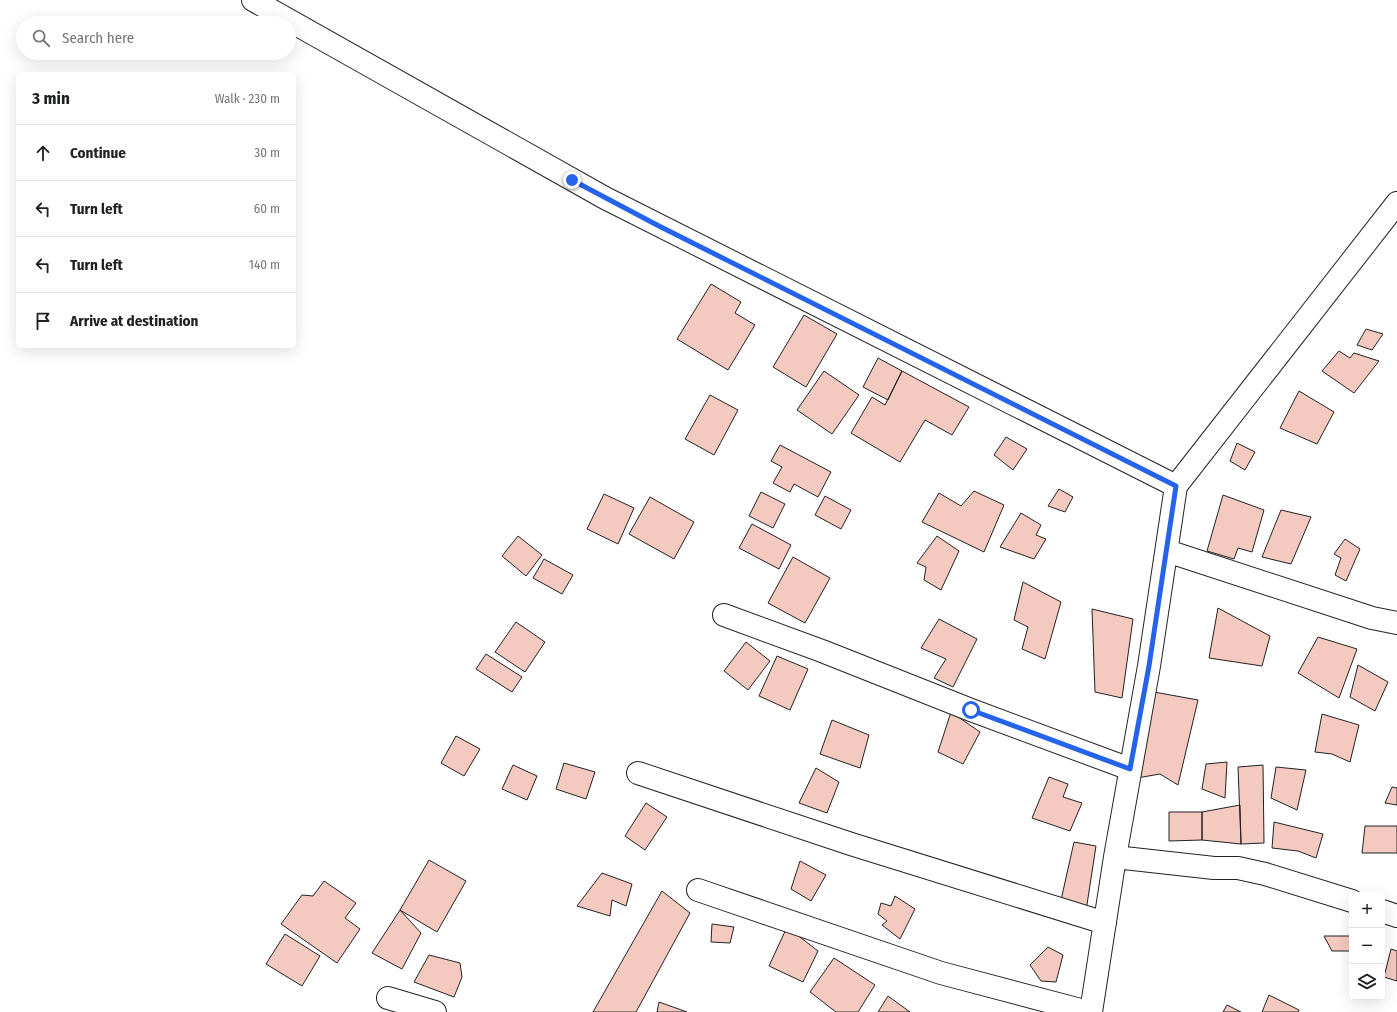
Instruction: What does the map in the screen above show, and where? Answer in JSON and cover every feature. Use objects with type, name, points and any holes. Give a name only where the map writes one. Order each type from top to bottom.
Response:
[{"type":"street","points":[[253,0],[281,16]]},
{"type":"street","points":[[296,24],[604,198],[1176,486]]},
{"type":"street","points":[[1091,1012],[1115,857],[1149,666],[1176,486],[1397,203]]},
{"type":"street","points":[[1167,551],[1372,618],[1397,624]]},
{"type":"street","points":[[724,615],[822,651],[971,710],[1130,769]]},
{"type":"street","points":[[638,773],[866,848],[1105,923]]},
{"type":"street","points":[[1115,857],[1214,868],[1238,868],[1265,874],[1349,900]]},
{"type":"street","points":[[698,890],[941,973],[1088,1012]]},
{"type":"street","points":[[1385,912],[1397,916]]},
{"type":"street","points":[[388,998],[435,1012]]},
{"type":"building","points":[[711,284],[741,302],[735,313],[755,325],[728,370],[677,339]]},
{"type":"building","points":[[804,315],[837,334],[806,387],[773,367]]},
{"type":"building","points":[[1366,329],[1383,334],[1372,350],[1357,345]]},
{"type":"building","points":[[1339,351],[1350,358],[1354,353],[1379,361],[1354,393],[1322,371]]},
{"type":"building","points":[[878,358],[902,371],[888,400],[863,387]]},
{"type":"building","points":[[824,371],[859,395],[832,434],[797,410]]},
{"type":"building","points":[[902,371],[969,407],[952,435],[925,420],[900,462],[851,433],[872,397],[885,405]]},
{"type":"building","points":[[1299,391],[1334,412],[1317,444],[1280,428]]},
{"type":"building","points":[[710,395],[738,410],[714,455],[685,439]]},
{"type":"building","points":[[1006,437],[1027,449],[1013,470],[994,455]]},
{"type":"building","points":[[1237,443],[1255,452],[1245,470],[1230,461]]},
{"type":"building","points":[[780,445],[831,472],[818,497],[794,484],[790,492],[773,483],[782,467],[771,461]]},
{"type":"building","points":[[1059,489],[1073,497],[1065,512],[1048,506]]},
{"type":"building","points":[[974,491],[1004,505],[984,552],[922,522],[939,493],[961,506]]},
{"type":"building","points":[[761,492],[785,504],[773,528],[749,516]]},
{"type":"building","points":[[604,494],[634,508],[618,544],[587,529]]},
{"type":"building","points":[[1223,495],[1264,510],[1252,552],[1238,548],[1234,559],[1207,551]]},
{"type":"building","points":[[825,496],[851,510],[841,529],[815,515]]},
{"type":"building","points":[[650,497],[694,522],[674,559],[629,534]]},
{"type":"building","points":[[1281,510],[1311,517],[1291,564],[1262,557]]},
{"type":"building","points":[[1021,513],[1041,525],[1036,535],[1046,539],[1034,559],[1000,547]]},
{"type":"building","points":[[752,524],[791,545],[779,569],[739,548]]},
{"type":"building","points":[[518,536],[542,555],[526,576],[502,556]]},
{"type":"building","points":[[937,536],[959,551],[941,590],[924,580],[926,567],[917,563]]},
{"type":"building","points":[[1345,539],[1360,549],[1346,581],[1335,575],[1341,558],[1334,554]]},
{"type":"building","points":[[793,557],[830,578],[805,623],[768,603]]},
{"type":"building","points":[[544,559],[573,575],[562,594],[533,578]]},
{"type":"building","points":[[1023,582],[1061,602],[1045,659],[1022,649],[1028,627],[1014,620]]},
{"type":"building","points":[[1218,608],[1270,636],[1262,666],[1209,658]]},
{"type":"building","points":[[1092,609],[1133,619],[1122,698],[1095,692]]},
{"type":"building","points":[[939,619],[977,639],[953,687],[934,678],[946,659],[921,648]]},
{"type":"building","points":[[516,622],[545,642],[525,672],[495,652]]},
{"type":"building","points":[[1318,637],[1357,649],[1339,698],[1298,673]]},
{"type":"building","points":[[746,642],[770,661],[748,690],[724,671]]},
{"type":"building","points":[[486,654],[522,677],[512,692],[476,669]]},
{"type":"building","points":[[777,656],[808,669],[790,710],[759,696]]},
{"type":"building","points":[[1358,665],[1388,682],[1375,711],[1350,697]]},
{"type":"building","points":[[1154,692],[1198,700],[1178,785],[1160,774],[1137,778]]},
{"type":"building","points":[[951,712],[980,732],[963,764],[938,752]]},
{"type":"building","points":[[1322,714],[1359,725],[1350,762],[1332,754],[1315,752]]},
{"type":"building","points":[[832,720],[869,735],[860,768],[820,754]]},
{"type":"building","points":[[456,736],[480,749],[464,776],[441,763]]},
{"type":"building","points":[[1227,762],[1225,798],[1202,789],[1206,764]]},
{"type":"building","points":[[564,763],[595,772],[586,799],[556,789]]},
{"type":"building","points":[[513,765],[537,776],[527,800],[502,789]]},
{"type":"building","points":[[1263,765],[1264,843],[1241,844],[1238,767]]},
{"type":"building","points":[[1276,767],[1306,770],[1297,810],[1271,798]]},
{"type":"building","points":[[816,768],[839,782],[827,813],[799,803]]},
{"type":"building","points":[[1049,777],[1068,784],[1063,797],[1082,803],[1070,831],[1032,818]]},
{"type":"building","points":[[1392,787],[1397,788],[1397,805],[1385,803]]},
{"type":"building","points":[[646,803],[667,817],[645,850],[625,836]]},
{"type":"building","points":[[1240,805],[1241,844],[1202,840],[1202,812]]},
{"type":"building","points":[[1169,812],[1202,812],[1202,840],[1169,841]]},
{"type":"building","points":[[1274,822],[1323,834],[1316,858],[1298,851],[1272,848]]},
{"type":"building","points":[[1365,826],[1397,826],[1397,853],[1362,853]]},
{"type":"building","points":[[1074,842],[1096,846],[1086,911],[1061,900]]},
{"type":"building","points":[[429,860],[466,881],[437,932],[400,910]]},
{"type":"building","points":[[800,861],[826,875],[811,901],[791,889]]},
{"type":"building","points":[[602,873],[632,884],[626,906],[612,900],[610,916],[577,906]]},
{"type":"building","points":[[324,881],[356,903],[345,918],[360,929],[337,963],[281,924],[302,895],[313,896]]},
{"type":"building","points":[[662,891],[690,913],[636,1012],[593,1012]]},
{"type":"building","points":[[895,896],[915,909],[900,939],[882,925],[887,921],[878,914],[881,903],[891,906]]},
{"type":"building","points":[[400,910],[421,933],[402,969],[372,953]]},
{"type":"building","points":[[712,924],[734,927],[730,943],[711,942]]},
{"type":"building","points":[[787,927],[818,951],[803,982],[769,966]]},
{"type":"building","points":[[285,934],[320,956],[302,986],[266,964]]},
{"type":"building","points":[[1324,936],[1349,936],[1349,951],[1332,951]]},
{"type":"building","points":[[1048,947],[1063,955],[1056,982],[1041,981],[1030,965]]},
{"type":"building","points":[[1391,949],[1397,951],[1397,981],[1385,977]]},
{"type":"building","points":[[429,955],[460,963],[462,977],[454,997],[414,982]]},
{"type":"building","points":[[834,958],[875,985],[858,1012],[836,1012],[810,992]]},
{"type":"building","points":[[1269,995],[1299,1010],[1298,1012],[1262,1012]]},
{"type":"building","points":[[888,996],[910,1012],[878,1012]]},
{"type":"building","points":[[659,1002],[687,1012],[657,1012]]},
{"type":"building","points":[[1227,1005],[1241,1012],[1223,1012]]},
{"type":"route","points":[[572,180],[657,225],[1176,486],[1149,666],[1130,769],[971,710]]}]
